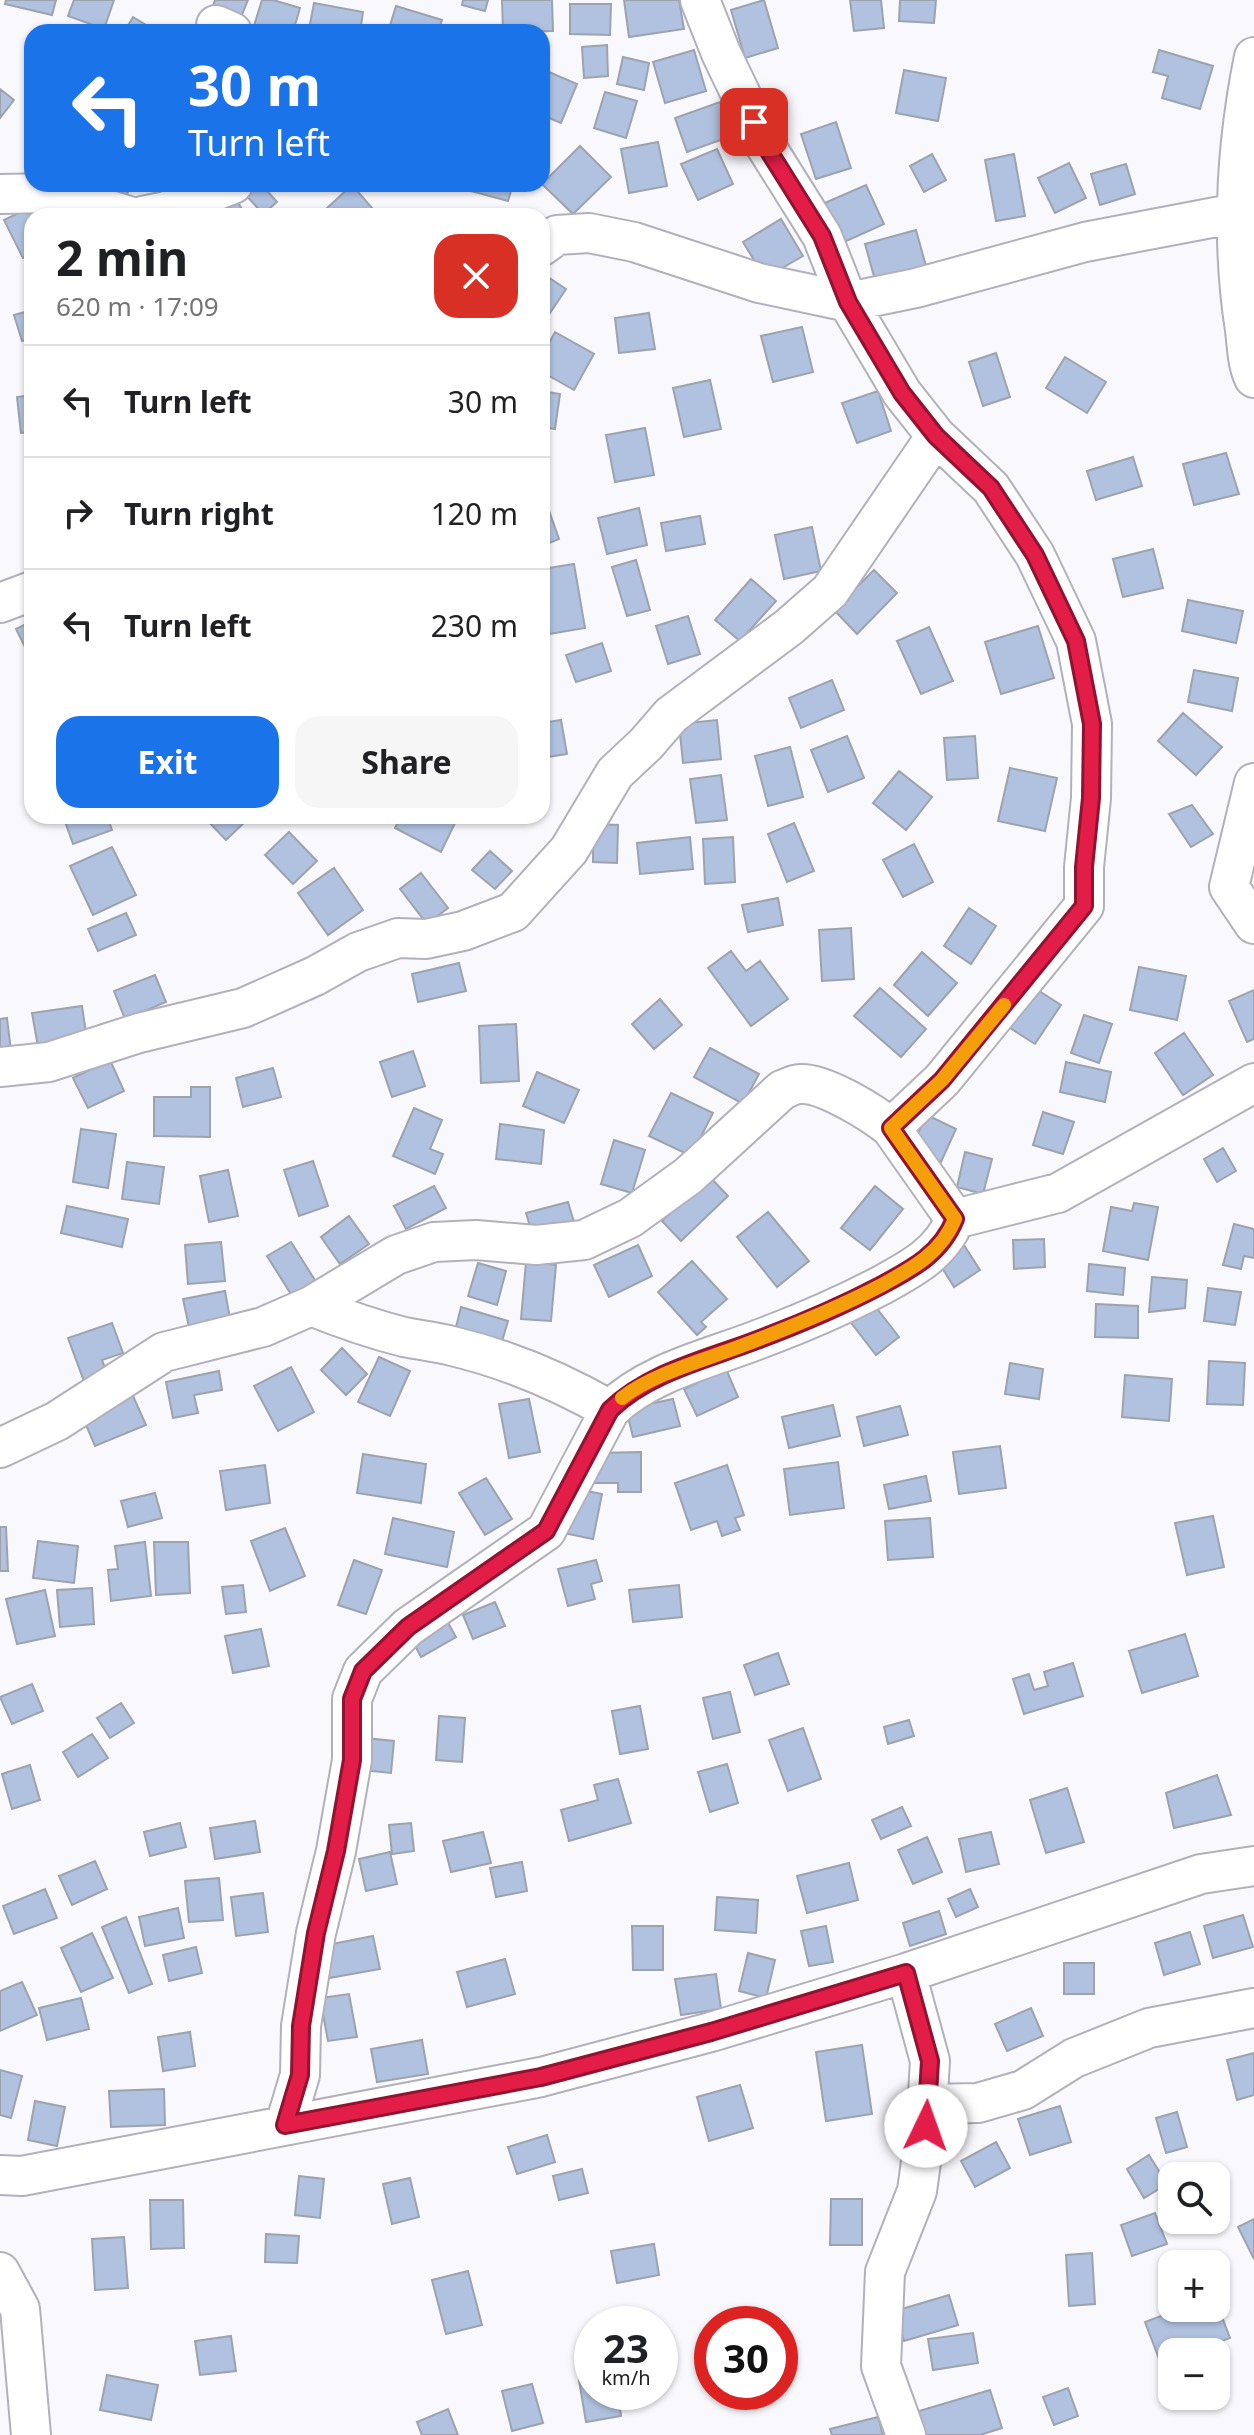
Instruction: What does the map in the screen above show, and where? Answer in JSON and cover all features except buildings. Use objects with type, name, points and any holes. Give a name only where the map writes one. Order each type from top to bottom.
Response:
[{"type":"street","points":[[700,0],[721,53],[765,145],[822,236],[848,302],[902,393],[936,436],[991,488],[1035,555],[1076,641],[1092,724],[1084,906],[942,1080],[891,1128]]},
{"type":"street","points":[[1254,57],[1242,114],[1237,213],[1241,308],[1254,378]]},
{"type":"street","points":[[173,208],[213,192]]},
{"type":"street","points":[[0,194],[54,193],[103,208]]},
{"type":"street","points":[[550,240],[557,235],[589,233],[634,242],[759,283],[848,302],[916,288],[1085,242],[1237,213]]},
{"type":"street","points":[[0,1067],[49,1062],[139,1033],[243,1008],[315,976],[358,952],[398,938],[426,939],[463,931],[513,912],[569,850],[615,773],[671,715],[789,627],[830,591],[936,436]]},
{"type":"street","points":[[0,603],[24,594]]},
{"type":"street","points":[[1254,783],[1229,887],[1254,924]]},
{"type":"street","points":[[955,1219],[1058,1193],[1254,1083]]},
{"type":"street","points":[[0,1448],[57,1421],[164,1352],[263,1327],[311,1306],[396,1255],[434,1242],[476,1240],[536,1245],[584,1240],[630,1218],[688,1176],[782,1090],[799,1084],[814,1085],[837,1096],[878,1117],[891,1128],[955,1219]]},
{"type":"street","points":[[285,2125],[300,2075],[301,2026],[316,1933],[336,1851],[352,1760],[352,1699],[363,1671],[408,1627],[546,1531],[610,1410],[625,1395],[673,1371],[836,1309],[912,1269],[932,1255],[955,1219]]},
{"type":"street","points":[[311,1306],[357,1323],[454,1346],[538,1374],[610,1410]]},
{"type":"street","points":[[0,2175],[22,2176],[541,2077],[711,2032],[906,1973],[1201,1874],[1254,1866]]},
{"type":"street","points":[[906,1973],[930,2061],[917,2191],[885,2272],[881,2366],[906,2435]]},
{"type":"street","points":[[927,2104],[978,2103],[1023,2090],[1074,2058],[1149,2028],[1254,2008]]},
{"type":"street","points":[[0,2272],[20,2309],[31,2435]]},
{"type":"slow traffic","points":[[622,1398],[673,1371],[836,1309],[932,1255],[955,1219],[891,1128],[942,1080],[1004,1005]]},
{"type":"route","points":[[754,122],[822,236],[848,302],[902,393],[936,436],[991,488],[1035,555],[1076,641],[1092,724],[1084,906],[942,1080],[891,1128],[955,1219],[932,1255],[836,1309],[673,1371],[625,1395],[610,1410],[546,1531],[510,1559],[462,1587],[408,1627],[363,1671],[352,1699],[352,1760],[336,1851],[316,1933],[301,2026],[300,2075],[285,2125],[541,2077],[711,2032],[906,1973],[930,2061],[926,2126]]}]
